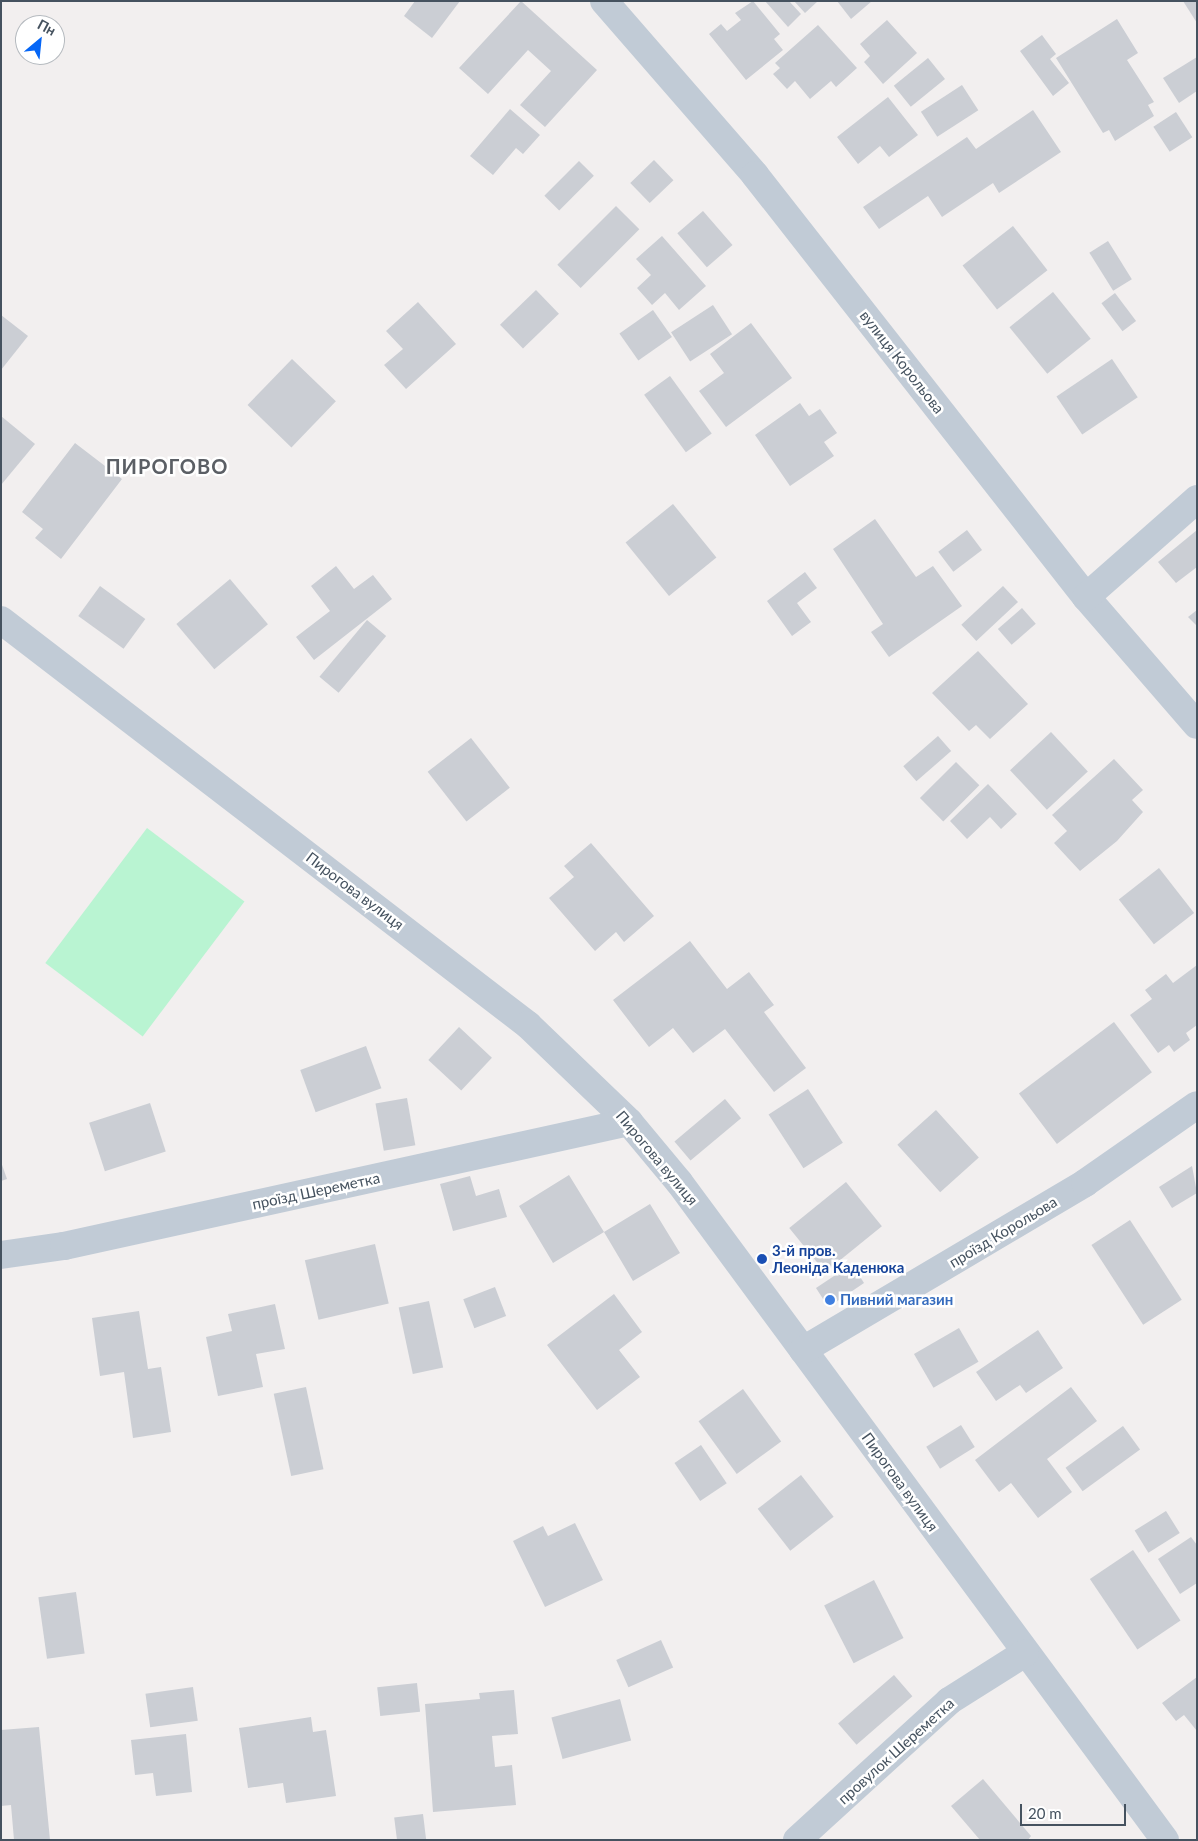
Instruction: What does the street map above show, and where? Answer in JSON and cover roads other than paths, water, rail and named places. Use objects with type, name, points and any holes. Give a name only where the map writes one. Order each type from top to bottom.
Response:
[{"type":"street","name":"вулиця Корольова","points":[[604,1],[755,175],[1086,597],[1197,726]]},
{"type":"street","points":[[1086,597],[1197,499]]},
{"type":"street","name":"Пирогова вулиця","points":[[1,620],[521,1019],[629,1122],[680,1182],[1025,1653],[1165,1840]]},
{"type":"street","name":"проїзд Корольова","points":[[803,1350],[1085,1183],[1197,1105]]},
{"type":"street","name":"проїзд Шереметка","points":[[1,1255],[64,1246],[629,1122]]},
{"type":"street","name":"провулок Шереметка","points":[[797,1840],[949,1701],[1025,1653]]},
{"type":"place","name":"3-й пров. Леоніда Каденюка","points":[[762,1259]]},
{"type":"place","name":"Пивний магазин","points":[[830,1300]]},
{"type":"district","name":"ПИРОГОВО","points":[[167,466]]}]
